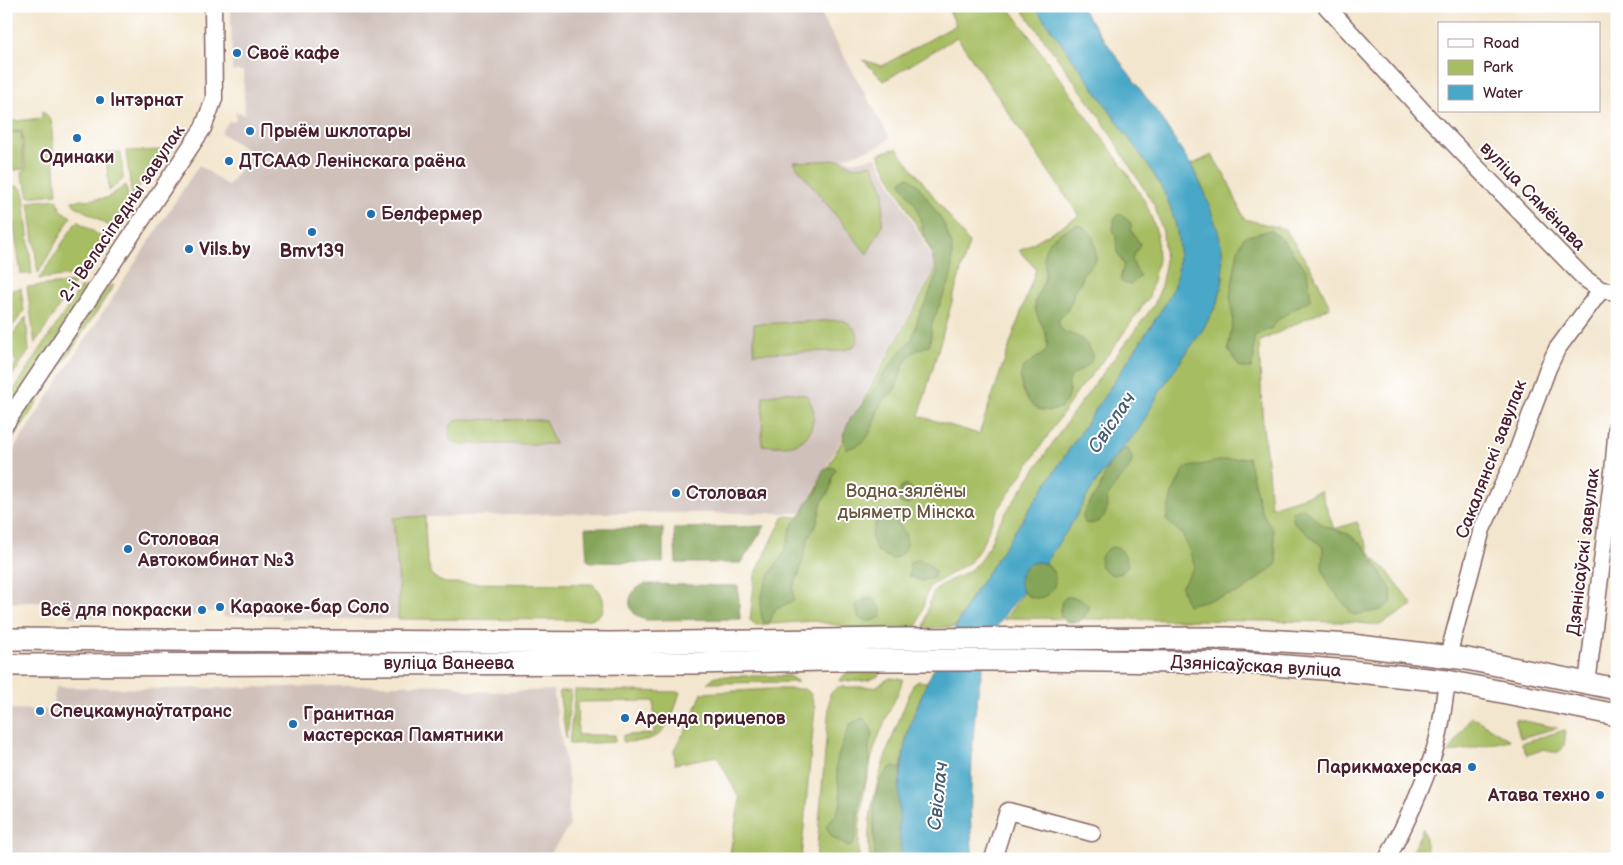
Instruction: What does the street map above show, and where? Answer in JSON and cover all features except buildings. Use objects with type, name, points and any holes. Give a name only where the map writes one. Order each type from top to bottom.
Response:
[{"type":"main road","name":"Дзянісаўская вуліца","points":[[892,639],[1227,638],[1351,645],[1448,656],[1601,686]]},
{"type":"main road","name":"вуліца Ванеева","points":[[6,665],[611,653],[892,639]]},
{"type":"main road","name":"вуліца Ванеева","points":[[6,640],[611,653],[693,663],[826,660],[892,661]]},
{"type":"main road","name":"Дзянісаўская вуліца","points":[[892,661],[1030,660],[1248,663],[1447,681],[1617,715]]},
{"type":"main road","points":[[1574,707],[1601,686]]},
{"type":"street","name":"2-і Веласіпедны завулак","points":[[6,422],[203,128],[214,99],[214,6]]},
{"type":"street","name":"вуліца Сямёнава","points":[[1326,6],[1428,116],[1584,278],[1609,291]]},
{"type":"street","name":"Сакалянскі завулак","points":[[1448,656],[1482,529],[1512,465],[1548,368],[1561,342],[1609,291]]},
{"type":"street","name":"Дзянісаўскі завулак","points":[[1601,686],[1612,482],[1617,425]]},
{"type":"street","points":[[30,665],[31,640]]},
{"type":"street","points":[[1387,859],[1413,805],[1429,765],[1440,728],[1447,681]]},
{"type":"street","points":[[993,859],[1008,811],[1092,833]]},
{"type":"shaded area","points":[[231,6],[816,6],[890,138],[878,147],[843,158],[852,162],[876,157],[926,247],[934,270],[802,513],[598,513],[393,518],[399,585],[398,619],[281,619],[281,615],[223,617],[223,612],[206,612],[206,615],[70,617],[70,610],[48,611],[46,603],[32,602],[10,603],[6,615],[6,461],[199,165],[228,186],[252,153],[221,133],[229,121],[233,122],[236,119],[236,111],[245,115],[243,71],[232,71]]},
{"type":"shaded area","points":[[452,684],[468,691],[553,690],[569,784],[569,827],[546,859],[6,859],[6,709],[52,710],[56,687],[160,689]]},
{"type":"green space","name":"Водна-зялёны дыяметр Мінска","points":[[947,6],[1008,6],[1126,171],[1147,205],[1157,233],[1158,260],[1149,297],[1111,351],[1075,395],[996,513],[981,547],[970,562],[929,587],[917,627],[857,629],[814,621],[756,625],[750,620],[755,575],[784,516],[799,517],[820,483],[935,271],[931,252],[878,154],[897,148],[969,243],[919,416],[979,434],[1036,269],[1019,251],[1079,216],[957,37],[884,81],[863,60],[882,66],[956,25]]},
{"type":"green space","name":"Водна-зялёны дыяметр Мінска","points":[[1020,6],[1034,6],[1092,85],[1159,182],[1176,226],[1179,249],[1178,271],[1166,303],[972,596],[955,627],[924,628],[929,604],[935,591],[945,583],[971,569],[981,559],[989,547],[997,526],[1070,417],[1154,305],[1160,290],[1165,266],[1163,232],[1155,207],[1098,114]]},
{"type":"green space","points":[[42,111],[51,119],[57,194],[29,197],[26,183],[23,182],[22,172],[26,170],[22,131],[6,132],[6,122],[42,118]]},
{"type":"green space","points":[[21,132],[24,169],[6,171],[6,133]]},
{"type":"green space","points":[[164,150],[132,198],[126,151]]},
{"type":"green space","points":[[121,152],[123,179],[109,191],[106,153]]},
{"type":"green space","points":[[1212,155],[1228,181],[1244,219],[1285,229],[1313,271],[1330,307],[1259,342],[1263,428],[1271,507],[1321,491],[1334,529],[1357,522],[1371,555],[1387,571],[1413,605],[1380,625],[1348,622],[1010,618],[1004,620],[1072,523],[1090,491],[1109,464],[1139,429],[1162,388],[1203,329],[1218,302],[1223,279],[1222,249],[1205,193],[1191,165]]},
{"type":"green space","points":[[841,160],[853,167],[872,164],[884,190],[882,226],[867,254],[793,162]]},
{"type":"green space","points":[[909,177],[918,185],[943,222],[952,246],[952,272],[932,323],[930,344],[910,355],[894,390],[881,404],[867,438],[855,446],[846,449],[843,435],[850,419],[877,386],[900,352],[912,339],[920,312],[938,271],[923,231],[917,208],[901,183],[903,179]]},
{"type":"green space","points":[[126,185],[129,203],[111,227],[74,205],[72,201],[107,198]]},
{"type":"green space","points":[[19,186],[24,195],[32,274],[21,274],[10,201],[6,201],[6,187]]},
{"type":"green space","points":[[57,199],[61,210],[71,217],[38,273],[29,202]]},
{"type":"green space","points":[[1120,214],[1131,223],[1131,230],[1140,244],[1132,259],[1140,276],[1132,284],[1125,284],[1120,280],[1124,264],[1117,252],[1116,237],[1113,229],[1115,217]]},
{"type":"green space","points":[[77,221],[103,238],[80,274],[39,279]]},
{"type":"green space","points":[[1077,225],[1087,230],[1093,238],[1096,260],[1082,275],[1081,282],[1073,293],[1073,298],[1067,311],[1058,321],[1063,331],[1077,336],[1085,342],[1091,351],[1092,358],[1089,365],[1071,377],[1066,402],[1056,410],[1047,411],[1037,408],[1028,400],[1021,383],[1021,374],[1028,363],[1040,356],[1047,347],[1045,332],[1035,308],[1036,298],[1044,279],[1045,250],[1050,241],[1063,231]]},
{"type":"green space","points":[[1270,230],[1284,241],[1307,271],[1311,299],[1280,318],[1272,328],[1254,336],[1254,358],[1251,368],[1240,368],[1228,350],[1233,319],[1230,296],[1238,250],[1244,237]]},
{"type":"green space","points":[[75,282],[35,344],[27,287]]},
{"type":"green space","points":[[114,285],[6,450],[6,439],[101,296],[110,286]]},
{"type":"green space","points":[[81,287],[89,293],[14,404],[6,402]]},
{"type":"green space","points":[[21,288],[24,311],[13,326],[8,291]]},
{"type":"green space","points":[[26,317],[29,351],[6,385],[6,378],[17,361],[6,354],[6,334],[13,334]]},
{"type":"green space","points":[[843,320],[853,327],[858,337],[855,345],[849,349],[754,353],[754,324]]},
{"type":"green space","points":[[787,392],[806,395],[810,402],[814,416],[809,433],[804,439],[792,445],[762,445],[763,396]]},
{"type":"green space","points":[[459,419],[545,420],[555,444],[458,444],[451,440],[450,430],[453,423]]},
{"type":"green space","points":[[1123,449],[1127,449],[1131,455],[1132,460],[1129,468],[1108,497],[1103,517],[1091,524],[1085,523],[1083,517],[1085,510],[1099,490],[1109,464]]},
{"type":"green space","points":[[1248,457],[1261,511],[1273,530],[1277,564],[1241,592],[1187,605],[1181,587],[1195,566],[1183,535],[1166,520],[1172,493],[1185,468]]},
{"type":"green space","points":[[834,467],[836,470],[833,474],[830,490],[822,502],[817,523],[809,536],[799,574],[793,588],[794,600],[777,609],[773,613],[770,622],[764,623],[761,603],[766,583],[783,554],[793,524],[804,514],[805,507],[811,497],[817,492],[824,469]]},
{"type":"green space","points":[[907,484],[914,491],[916,499],[907,504],[902,504],[898,500],[901,487]]},
{"type":"green space","points":[[1304,508],[1322,525],[1348,534],[1363,545],[1391,589],[1392,602],[1381,610],[1353,615],[1329,585],[1322,568],[1323,547],[1294,523],[1292,512]]},
{"type":"green space","points":[[425,516],[427,558],[431,573],[435,578],[446,583],[592,584],[599,590],[603,599],[604,604],[601,612],[595,618],[582,620],[398,619],[399,585],[393,518]]},
{"type":"green space","points":[[892,517],[902,528],[907,540],[907,546],[900,555],[892,559],[877,551],[871,536],[876,521]]},
{"type":"green space","points":[[765,526],[741,563],[676,563],[674,528]]},
{"type":"green space","points":[[585,528],[663,528],[663,563],[591,562],[587,560]]},
{"type":"green space","points":[[1111,547],[1121,550],[1126,558],[1128,565],[1122,573],[1112,575],[1101,567],[1100,560],[1102,556]]},
{"type":"green space","points":[[919,559],[929,564],[935,572],[934,578],[921,581],[909,576],[910,562]]},
{"type":"green space","points":[[1037,562],[1044,563],[1050,567],[1054,573],[1054,587],[1050,593],[1044,597],[1037,598],[1030,597],[1024,593],[1020,587],[1019,580],[1020,573],[1024,567],[1030,563]]},
{"type":"green space","points":[[645,584],[738,586],[740,619],[646,620],[634,613],[630,603],[633,592]]},
{"type":"green space","points":[[1066,597],[1079,599],[1089,607],[1088,612],[1079,622],[1066,622],[1060,615],[1062,601]]},
{"type":"green space","points":[[872,598],[881,609],[881,617],[865,621],[859,618],[855,606],[864,599]]},
{"type":"green space","points":[[882,672],[868,680],[839,681],[846,673]]},
{"type":"green space","points":[[715,676],[789,676],[798,682],[707,683]]},
{"type":"green space","points":[[890,678],[903,679],[872,756],[861,809],[859,859],[816,859],[830,694],[837,687],[875,687]]},
{"type":"green space","points":[[918,681],[927,682],[911,722],[902,761],[900,817],[902,859],[870,859],[871,815],[881,770],[913,685]]},
{"type":"green space","points":[[804,689],[810,693],[815,708],[801,859],[729,859],[740,799],[717,756],[675,764],[674,749],[689,725],[702,693]]},
{"type":"green space","points":[[575,690],[680,692],[672,715],[663,731],[657,736],[637,741],[623,742],[623,735],[654,734],[654,701],[577,702],[578,735],[615,735],[615,742],[569,744]]},
{"type":"green space","points":[[559,691],[571,691],[566,739]]},
{"type":"green space","points":[[1471,716],[1510,740],[1449,753]]},
{"type":"green space","points":[[863,718],[869,724],[873,734],[869,746],[870,769],[860,798],[853,845],[848,847],[832,837],[826,826],[836,814],[841,803],[836,766],[838,756],[850,724]]},
{"type":"green space","points":[[1515,719],[1558,728],[1520,738]]},
{"type":"green space","points":[[1565,730],[1565,741],[1560,751],[1551,752],[1545,749],[1527,755],[1521,743]]},
{"type":"green space","points":[[894,766],[901,769],[899,807],[902,859],[875,859],[874,808],[876,794],[886,772]]},
{"type":"green space","points":[[1423,828],[1428,856],[1409,859]]},
{"type":"water","name":"Свіслач","points":[[1034,6],[1080,6],[1161,118],[1191,165],[1205,193],[1222,249],[1223,279],[1218,302],[1203,329],[1162,388],[1139,429],[1109,464],[1090,491],[1072,523],[1045,563],[1032,563],[1023,569],[1020,586],[1023,592],[998,625],[991,640],[978,690],[974,726],[971,809],[973,859],[902,859],[899,828],[899,788],[905,746],[911,722],[927,682],[972,596],[1166,303],[1178,271],[1179,249],[1176,226],[1159,182]]},
{"type":"place","name":"Своё кафе","points":[[237,53]]},
{"type":"place","name":"Інтэрнат","points":[[100,100]]},
{"type":"place","name":"Прыём шклотары","points":[[250,131]]},
{"type":"place","name":"Одинаки","points":[[77,138]]},
{"type":"place","name":"ДТСААФ Ленінскага раёна","points":[[229,161]]},
{"type":"place","name":"Белфермер","points":[[371,214]]},
{"type":"place","name":"Bmv139","points":[[312,232]]},
{"type":"place","name":"Vils.by","points":[[189,249]]},
{"type":"place","name":"Столовая","points":[[676,493]]},
{"type":"place","name":"Столовая Автокомбинат №3","points":[[128,549]]},
{"type":"place","name":"Караоке-бар Соло","points":[[220,607]]},
{"type":"place","name":"Всё для покраски","points":[[202,610]]},
{"type":"place","name":"Спецкамунаўтатранс","points":[[40,711]]},
{"type":"place","name":"Аренда прицепов","points":[[625,718]]},
{"type":"place","name":"Гранитная мастерская Памятники","points":[[293,724]]},
{"type":"place","name":"Парикмахерская","points":[[1472,767]]},
{"type":"place","name":"Атава техно","points":[[1600,795]]}]
